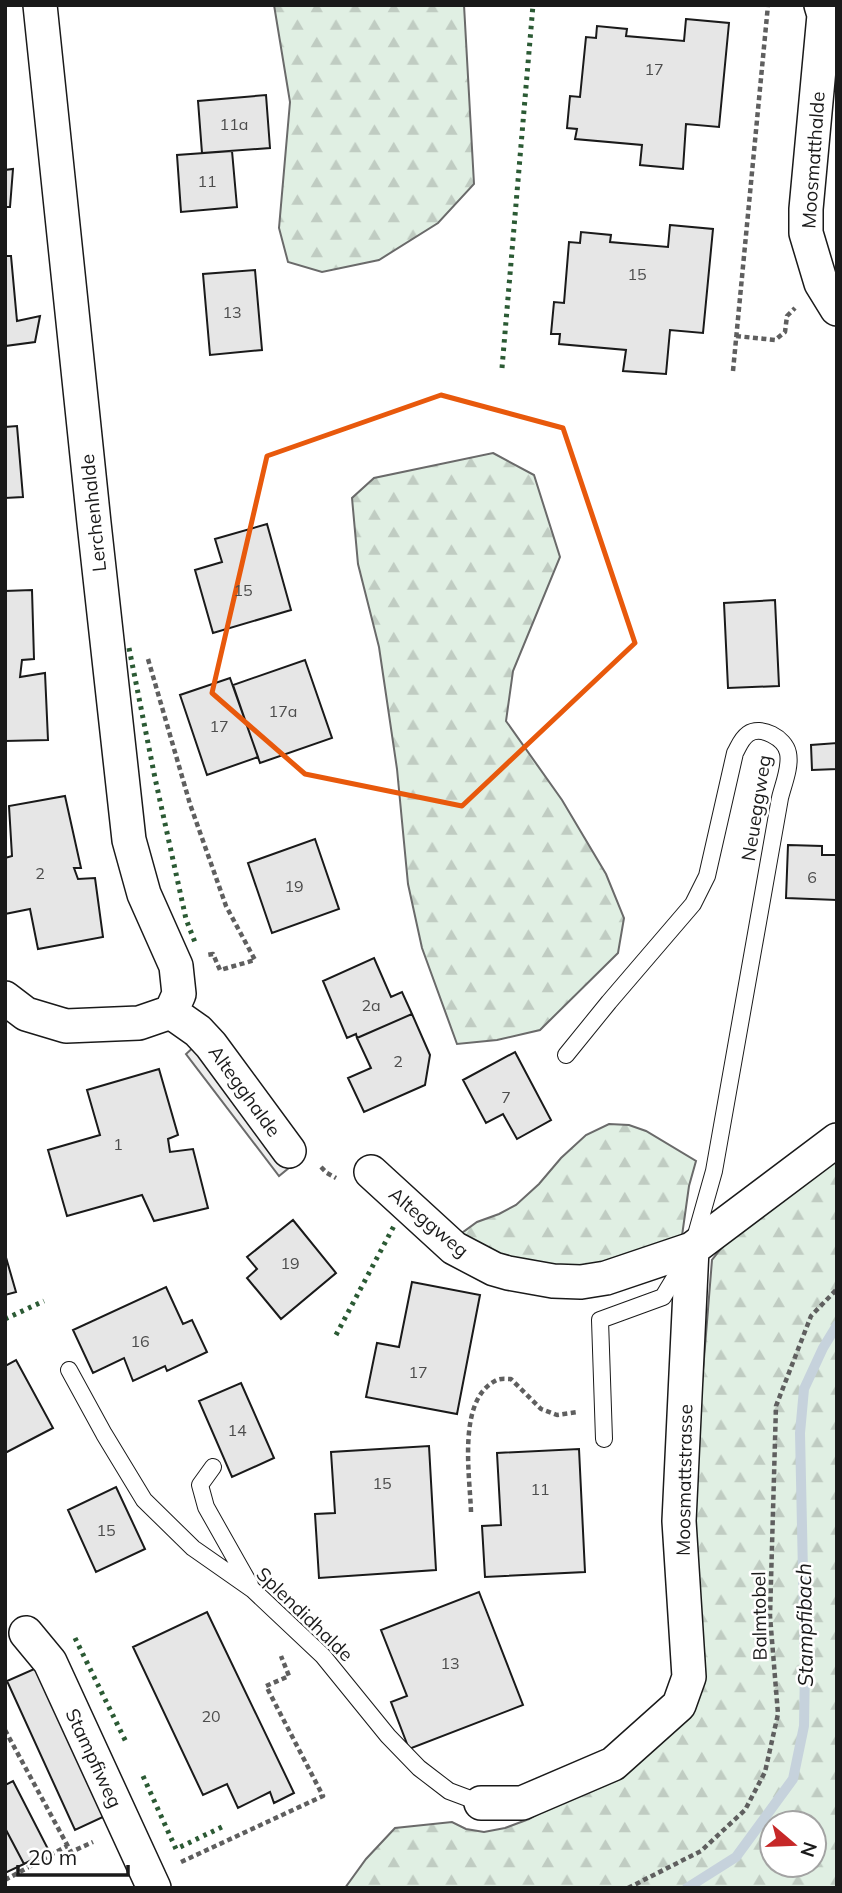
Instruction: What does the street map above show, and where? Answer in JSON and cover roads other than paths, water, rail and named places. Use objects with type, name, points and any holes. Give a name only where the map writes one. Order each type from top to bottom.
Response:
[{"type":"street","name":"Lerchenhalde","points":[[40,5],[129,840],[144,894],[176,966],[179,995],[171,1012]]},
{"type":"street","name":"Moosmatthalde","points":[[821,5],[824,15],[806,233],[821,283],[837,309]]},
{"type":"street","points":[[5,998],[26,1014],[66,1026],[139,1023],[171,1012]]},
{"type":"street","name":"Altegghalde","points":[[171,1012],[198,1031],[211,1045],[303,1157]]},
{"type":"street","points":[[692,1249],[837,1140]]},
{"type":"street","name":"Alteggweg","points":[[371,1172],[454,1248],[508,1273],[553,1281],[581,1282],[606,1278],[692,1249]]},
{"type":"street","name":"Moosmattstrasse","points":[[481,1803],[522,1803],[612,1764],[679,1705],[689,1676],[679,1521],[692,1249]]},
{"type":"street","name":"Stampfiweg","points":[[26,1633],[50,1662],[151,1882]]},
{"type":"lane","name":"Neueggweg","points":[[566,1055],[692,904],[707,876],[741,740],[750,732],[772,734],[783,743],[788,752],[788,764],[714,1171],[692,1249],[663,1297],[600,1320],[604,1439]]},
{"type":"lane","name":"Splendidhalde","points":[[69,1370],[144,1500],[193,1548],[253,1590],[323,1656],[388,1736],[419,1768],[449,1791],[481,1803]]},
{"type":"lane","points":[[213,1466],[200,1485],[206,1507],[253,1590]]},
{"type":"waterway","name":"Stampfibach","points":[[687,1888],[736,1857],[793,1779],[804,1726],[800,1433],[804,1389],[837,1325]]}]
